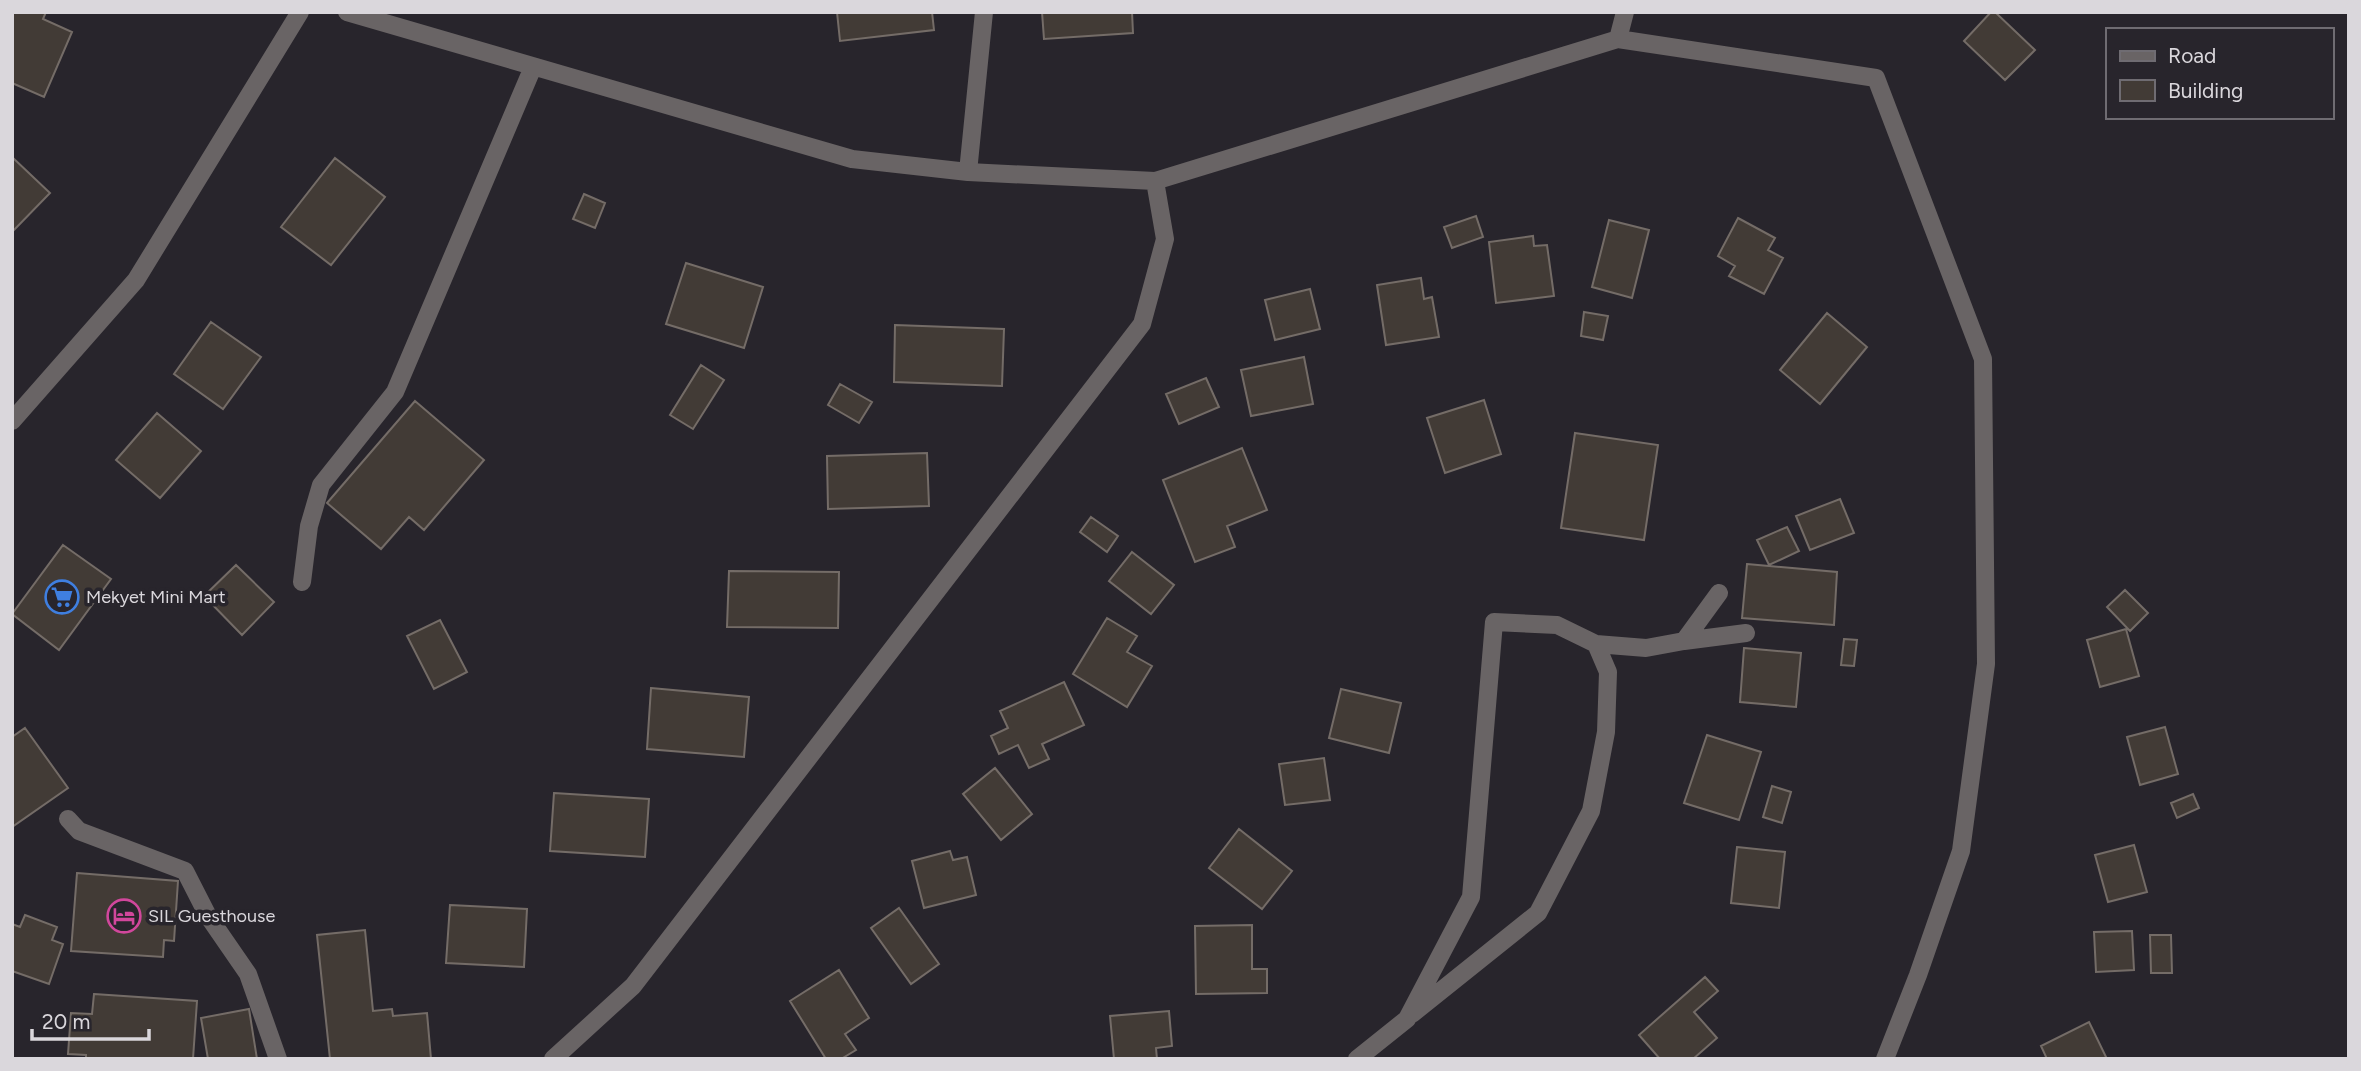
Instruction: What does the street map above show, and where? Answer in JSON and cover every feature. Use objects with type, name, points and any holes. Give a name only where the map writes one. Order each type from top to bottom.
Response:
[{"type":"street","points":[[12,421],[136,280],[300,12]]},
{"type":"street","points":[[346,12],[852,159],[968,172],[1156,181],[1619,39],[1876,78],[1983,359],[1986,664],[1961,851],[1918,975],[1885,1059]]},
{"type":"street","points":[[968,172],[984,12]]},
{"type":"street","points":[[1619,39],[1625,12]]},
{"type":"street","points":[[302,582],[309,526],[321,485],[395,392],[533,66]]},
{"type":"street","points":[[553,1059],[633,986],[1142,324],[1165,239],[1156,181]]},
{"type":"street","points":[[1684,641],[1719,593]]},
{"type":"street","points":[[1406,1019],[1471,897],[1494,622],[1557,625],[1596,644],[1646,648],[1746,633]]},
{"type":"street","points":[[1357,1059],[1538,913],[1591,811],[1606,732],[1608,672],[1596,644]]},
{"type":"street","points":[[68,819],[79,831],[185,871],[208,916],[247,974],[278,1059]]},
{"type":"building","points":[[12,12],[46,12],[43,19],[72,32],[44,97],[12,83]]},
{"type":"building","points":[[837,12],[932,12],[934,30],[840,41]]},
{"type":"building","points":[[1042,12],[1132,12],[1133,33],[1044,39]]},
{"type":"building","points":[[1991,12],[1995,12],[2035,50],[2005,80],[1964,41]]},
{"type":"building","points":[[12,157],[50,193],[12,232]]},
{"type":"building","points":[[335,158],[385,197],[331,265],[281,227]]},
{"type":"building","points":[[584,194],[605,203],[595,228],[573,219]]},
{"type":"building","points":[[1476,216],[1483,237],[1452,248],[1444,227]]},
{"type":"building","points":[[1738,218],[1775,238],[1768,250],[1783,258],[1764,294],[1729,276],[1735,266],[1718,256]]},
{"type":"building","points":[[1609,220],[1649,230],[1632,298],[1592,287]]},
{"type":"building","points":[[1533,236],[1534,246],[1547,245],[1554,296],[1496,303],[1489,242]]},
{"type":"building","points":[[686,263],[763,287],[744,348],[666,324]]},
{"type":"building","points":[[1421,278],[1424,299],[1432,297],[1439,337],[1386,345],[1377,285]]},
{"type":"building","points":[[1310,289],[1320,329],[1275,340],[1265,300]]},
{"type":"building","points":[[1584,312],[1608,316],[1603,340],[1581,336]]},
{"type":"building","points":[[1827,313],[1867,347],[1820,404],[1780,370]]},
{"type":"building","points":[[211,322],[261,357],[223,409],[174,374]]},
{"type":"building","points":[[895,325],[1004,329],[1002,386],[894,382]]},
{"type":"building","points":[[1304,357],[1313,404],[1251,416],[1241,370]]},
{"type":"building","points":[[701,365],[724,380],[693,429],[670,415]]},
{"type":"building","points":[[1206,378],[1219,407],[1179,424],[1166,394]]},
{"type":"building","points":[[840,384],[872,402],[859,423],[828,405]]},
{"type":"building","points":[[1484,400],[1501,454],[1445,473],[1427,418]]},
{"type":"building","points":[[415,401],[484,460],[424,530],[409,517],[381,549],[327,503]]},
{"type":"building","points":[[157,413],[201,451],[160,498],[116,460]]},
{"type":"building","points":[[1575,433],[1658,445],[1644,540],[1561,528]]},
{"type":"building","points":[[1242,448],[1267,510],[1227,526],[1235,547],[1195,562],[1163,480]]},
{"type":"building","points":[[927,453],[929,506],[828,509],[827,456]]},
{"type":"building","points":[[1840,499],[1854,533],[1810,550],[1796,516]]},
{"type":"building","points":[[1091,517],[1118,536],[1107,552],[1080,532]]},
{"type":"building","points":[[1787,527],[1799,551],[1769,565],[1757,540]]},
{"type":"building","name":"Mekyet Mini Mart","points":[[63,545],[111,579],[59,650],[12,614]]},
{"type":"building","points":[[1132,552],[1174,585],[1151,614],[1109,581]]},
{"type":"building","points":[[1747,564],[1837,572],[1834,625],[1742,618]]},
{"type":"building","points":[[236,565],[274,602],[242,635],[204,596]]},
{"type":"building","points":[[729,571],[839,572],[838,628],[727,627]]},
{"type":"building","points":[[2125,590],[2148,613],[2130,631],[2107,607]]},
{"type":"building","points":[[1107,618],[1137,636],[1127,652],[1152,666],[1127,707],[1073,674]]},
{"type":"building","points":[[440,620],[467,672],[434,689],[407,636]]},
{"type":"building","points":[[2126,629],[2139,676],[2100,687],[2087,640]]},
{"type":"building","points":[[1844,639],[1857,640],[1854,666],[1841,665]]},
{"type":"building","points":[[1744,648],[1801,653],[1796,707],[1740,702]]},
{"type":"building","points":[[1064,682],[1084,725],[1042,744],[1049,759],[1029,768],[1018,745],[999,754],[991,736],[1008,728],[1000,711]]},
{"type":"building","points":[[651,688],[749,697],[744,757],[647,749]]},
{"type":"building","points":[[1341,689],[1401,703],[1389,753],[1329,738]]},
{"type":"building","points":[[2165,727],[2178,774],[2140,785],[2127,737]]},
{"type":"building","points":[[25,728],[68,788],[12,827],[12,737]]},
{"type":"building","points":[[1707,735],[1761,752],[1739,820],[1684,803]]},
{"type":"building","points":[[1324,758],[1330,800],[1285,805],[1279,764]]},
{"type":"building","points":[[995,768],[1032,814],[1001,840],[963,794]]},
{"type":"building","points":[[1772,786],[1791,792],[1782,823],[1763,817]]},
{"type":"building","points":[[554,793],[649,799],[645,857],[550,851]]},
{"type":"building","points":[[2193,794],[2199,808],[2177,818],[2171,803]]},
{"type":"building","points":[[1239,829],[1292,871],[1262,909],[1209,868]]},
{"type":"building","points":[[2134,845],[2147,892],[2108,902],[2095,855]]},
{"type":"building","points":[[1737,847],[1785,852],[1779,908],[1731,903]]},
{"type":"building","points":[[950,851],[953,860],[967,857],[976,895],[924,908],[912,861]]},
{"type":"building","points":[[77,873],[178,881],[174,941],[164,940],[163,957],[71,951]]},
{"type":"building","points":[[450,905],[527,909],[524,967],[446,963]]},
{"type":"building","points":[[899,908],[939,964],[911,984],[871,928]]},
{"type":"building","points":[[25,915],[57,927],[52,940],[63,944],[49,984],[12,971],[12,924],[20,927]]},
{"type":"building","points":[[1252,925],[1252,969],[1267,969],[1267,993],[1196,994],[1195,926]]},
{"type":"building","points":[[365,930],[373,1011],[392,1009],[393,1016],[427,1013],[431,1059],[330,1059],[317,935]]},
{"type":"building","points":[[2132,931],[2134,970],[2096,972],[2094,932]]},
{"type":"building","points":[[2150,935],[2171,935],[2172,973],[2151,973]]},
{"type":"building","points":[[839,970],[869,1018],[845,1034],[856,1050],[841,1059],[826,1059],[790,1001]]},
{"type":"building","points":[[1705,977],[1718,991],[1694,1012],[1717,1038],[1693,1059],[1660,1059],[1639,1035]]},
{"type":"building","points":[[94,994],[197,1001],[193,1059],[86,1059],[86,1055],[68,1054],[71,1013],[92,1014]]},
{"type":"building","points":[[249,1009],[257,1059],[208,1059],[201,1018]]},
{"type":"building","points":[[1169,1011],[1172,1046],[1156,1048],[1157,1059],[1114,1059],[1110,1016]]},
{"type":"building","points":[[2089,1022],[2107,1059],[2047,1059],[2041,1046]]},
{"type":"place","name":"Mekyet Mini Mart","points":[[62,597]]},
{"type":"place","name":"SIL Guesthouse","points":[[124,916]]}]
